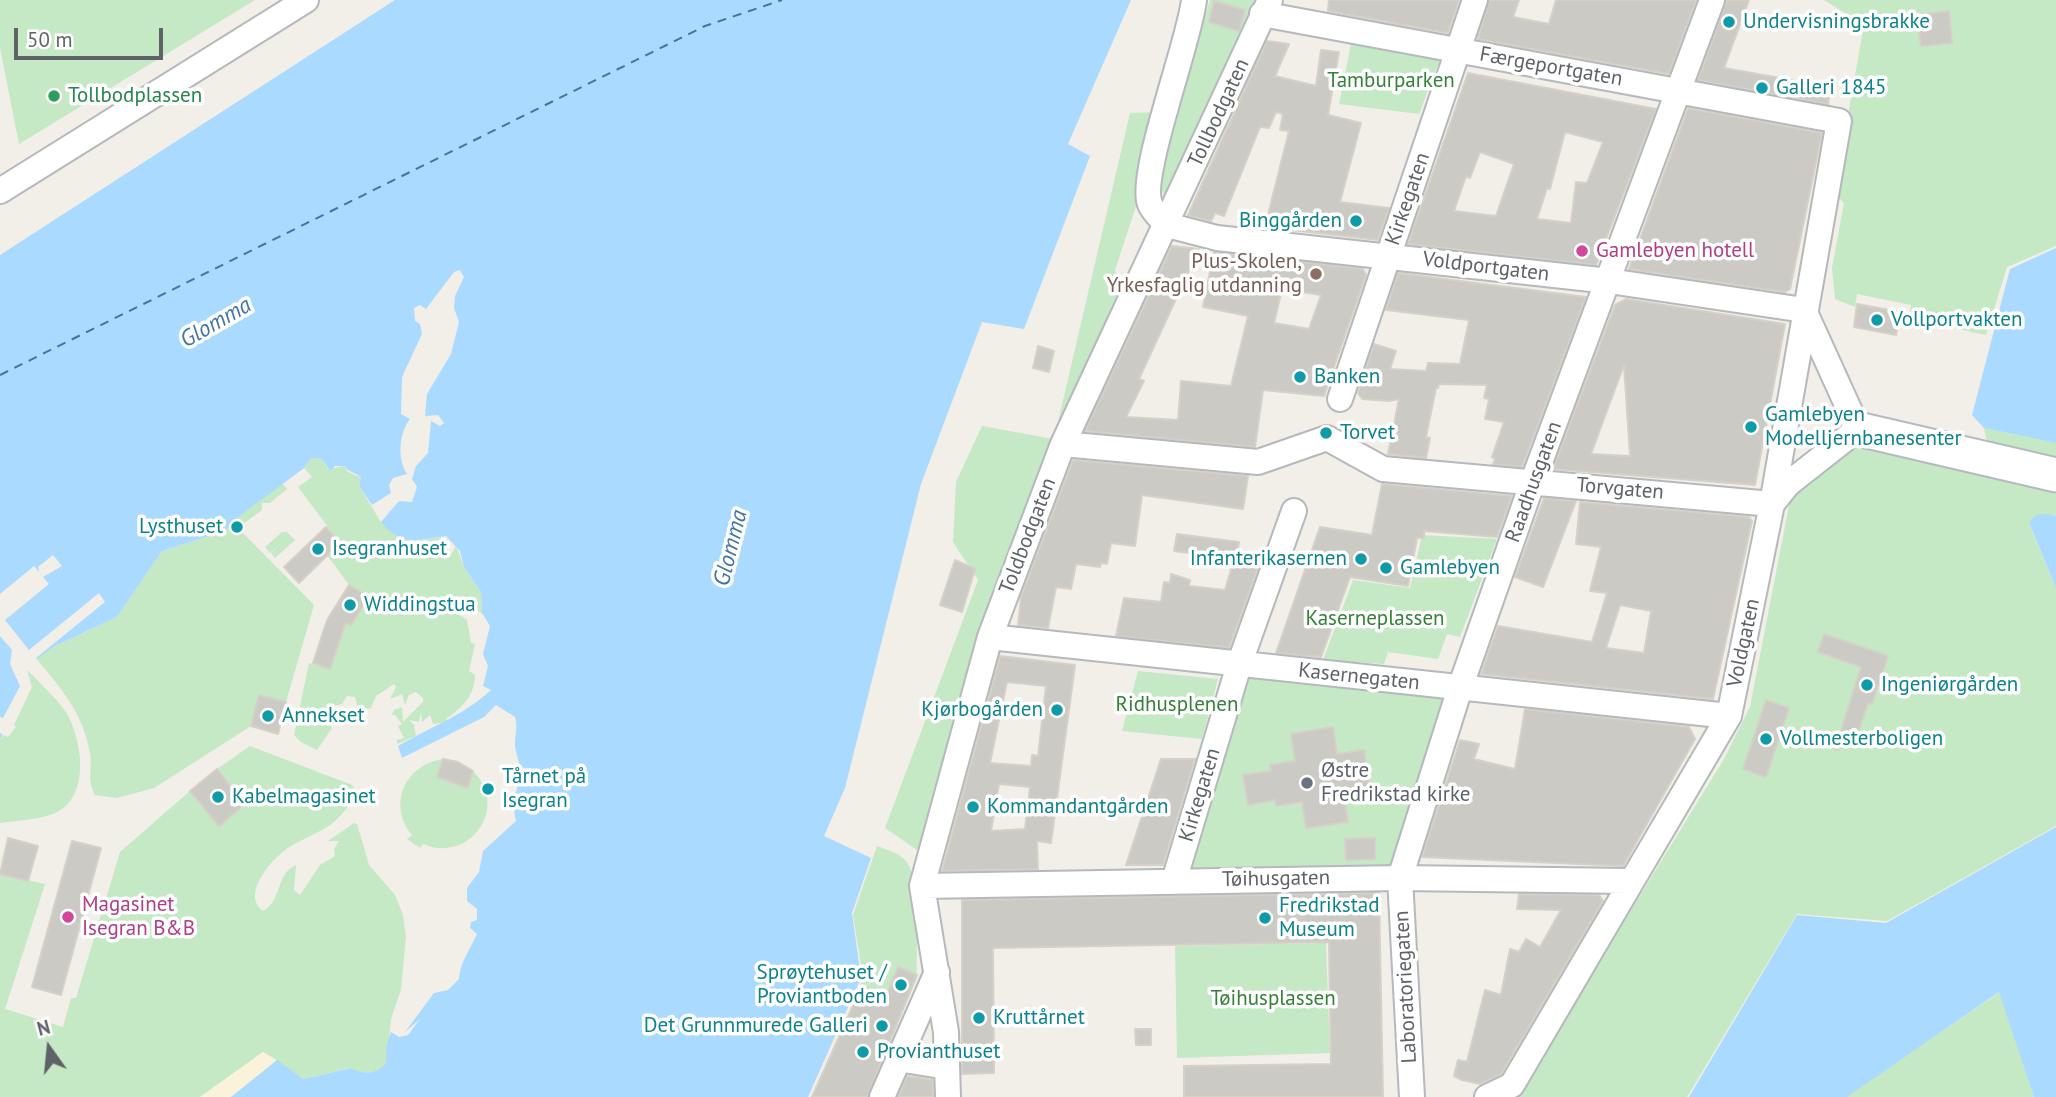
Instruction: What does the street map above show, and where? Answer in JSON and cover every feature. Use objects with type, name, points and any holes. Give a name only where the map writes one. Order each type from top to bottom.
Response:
[{"type":"street","points":[[0,191],[306,0]]},
{"type":"street","points":[[1167,225],[1150,204],[1149,183],[1154,153],[1194,0]]},
{"type":"street","name":"Kirkegaten","points":[[1340,398],[1475,0]]},
{"type":"street","name":"Raadhusgaten","points":[[1400,878],[1460,688],[1533,481],[1712,0]]},
{"type":"street","name":"Tollbodgaten","points":[[1167,225],[1266,7]]},
{"type":"street","name":"Færgeportgaten","points":[[1266,7],[1459,50],[1839,121]]},
{"type":"street","name":"Voldgaten","points":[[1487,1097],[1513,1085],[1729,716],[1772,503],[1839,121]]},
{"type":"street","name":"Voldportgaten","points":[[1167,225],[1217,238],[1609,281],[1804,310]]},
{"type":"street","name":"Toldbodgaten","points":[[948,1097],[946,1032],[922,886],[990,637],[1063,444],[1167,225]]},
{"type":"street","points":[[1804,310],[1858,429]]},
{"type":"street","points":[[1858,429],[2056,475]]},
{"type":"street","points":[[1772,503],[1788,484],[1858,429]]},
{"type":"street","name":"Torvgaten","points":[[1063,444],[1258,462],[1327,438],[1383,469],[1772,503]]},
{"type":"street","name":"Kirkegaten","points":[[1174,881],[1240,665],[1294,511]]},
{"type":"street","name":"Kasernegaten","points":[[990,637],[1729,716]]},
{"type":"street","name":"Tøihusgaten","points":[[922,886],[1400,878],[1630,881]]},
{"type":"street","name":"Laboratoriegaten","points":[[1400,878],[1412,1097]]},
{"type":"street","points":[[882,1097],[937,972]]},
{"type":"street","points":[[898,1059],[947,1067]]},
{"type":"green space","name":"Tollbodplassen","points":[[0,0],[255,0],[19,144],[0,48]]},
{"type":"green space","points":[[1210,0],[1265,0],[1166,201],[1156,173]]},
{"type":"green space","points":[[1824,0],[2056,0],[2056,246],[2007,267],[1986,335],[1909,318],[1911,305],[1857,294],[1855,307],[1835,299],[1832,268],[1844,203],[1834,193],[1864,25]]},
{"type":"green space","name":"Tamburparken","points":[[1351,44],[1440,59],[1419,114],[1339,104]]},
{"type":"green space","points":[[1158,112],[1141,191],[1115,270],[1125,291],[1055,435],[1130,113]]},
{"type":"green space","points":[[982,426],[1059,440],[920,852],[885,828],[978,580],[953,542],[956,482]]},
{"type":"green space","points":[[1984,428],[2056,443],[2056,516],[2050,514],[2029,524],[2056,588],[2056,826],[1887,921],[1797,914],[1687,1097],[1499,1097],[1523,1086],[1724,759],[1750,707],[1792,490],[1854,434],[1992,463]]},
{"type":"green space","points":[[311,458],[322,459],[328,469],[344,466],[348,472],[361,477],[359,486],[381,522],[422,540],[441,537],[451,555],[456,545],[464,567],[481,592],[482,613],[467,606],[457,608],[456,613],[467,620],[471,643],[475,644],[469,671],[475,675],[470,695],[463,705],[446,719],[448,722],[433,724],[430,715],[422,722],[421,711],[419,722],[409,720],[414,725],[416,736],[397,744],[397,740],[404,738],[398,726],[402,724],[392,715],[394,710],[402,707],[403,722],[423,702],[423,698],[416,692],[409,695],[405,705],[402,694],[390,699],[396,687],[394,684],[376,696],[371,708],[363,711],[361,724],[355,725],[352,721],[357,705],[355,697],[347,696],[342,704],[333,706],[329,722],[332,728],[317,750],[294,735],[309,663],[330,669],[340,638],[323,632],[331,613],[351,625],[369,597],[349,585],[327,555],[340,543],[298,487],[312,477],[304,468]]},
{"type":"green space","points":[[282,483],[287,489],[270,503],[262,503],[262,510],[243,524],[237,518]]},
{"type":"green space","points":[[228,526],[236,535],[241,531],[314,605],[286,702],[259,695],[251,726],[154,788],[117,798],[95,795],[90,778],[90,753],[82,725],[70,702],[36,658],[55,646],[117,617],[162,551],[225,531]]},
{"type":"green space","points":[[282,532],[287,532],[295,540],[275,558],[271,553],[282,542],[270,553],[265,547]]},
{"type":"green space","name":"Kaserneplassen","points":[[1422,535],[1497,539],[1460,637],[1447,634],[1438,659],[1388,652],[1384,664],[1323,660],[1353,580],[1410,588]]},
{"type":"green space","points":[[26,667],[62,706],[72,723],[79,750],[79,779],[69,803],[59,811],[38,818],[0,823],[0,739],[4,735]]},
{"type":"green space","points":[[1244,670],[1452,693],[1399,874],[1180,875]]},
{"type":"green space","name":"Ridhusplenen","points":[[1138,671],[1218,679],[1202,739],[1122,731]]},
{"type":"green space","points":[[250,746],[352,785],[358,792],[346,810],[334,821],[290,847],[273,861],[258,883],[255,898],[263,911],[274,900],[285,874],[296,865],[294,890],[300,895],[320,865],[335,856],[334,849],[339,841],[328,841],[354,823],[357,824],[369,865],[395,895],[403,915],[406,937],[401,989],[391,1019],[387,1064],[369,1072],[350,1068],[303,1079],[263,1052],[200,1097],[0,1097],[0,874],[45,884],[5,1009],[63,1027],[71,998],[76,998],[120,852],[190,791],[219,825],[245,804],[217,769]]},
{"type":"green space","points":[[443,759],[437,777],[467,788],[473,771],[483,785],[487,800],[486,815],[480,828],[469,839],[456,846],[440,848],[423,844],[420,848],[407,839],[412,835],[401,811],[401,799],[410,778],[419,769]]},
{"type":"green space","points":[[877,846],[906,861],[914,883],[917,915],[917,975],[897,967],[885,996],[859,986],[863,978],[853,915]]},
{"type":"green space","name":"Tøihusplassen","points":[[1326,943],[1330,1053],[1177,1058],[1175,946]]},
{"type":"green space","points":[[2000,992],[2034,1097],[1847,1097],[1847,1096]]},
{"type":"sand","points":[[263,1052],[277,1060],[231,1097],[200,1097]]},
{"type":"water","name":"Glomma","points":[[395,0],[1131,0],[1068,144],[1090,156],[1024,329],[982,322],[921,484],[845,788],[824,836],[871,858],[852,913],[861,978],[808,1097],[231,1097],[277,1060],[303,1079],[351,1068],[369,1072],[386,1064],[386,1048],[391,1032],[399,1037],[408,1035],[420,1019],[405,1032],[434,993],[448,990],[459,979],[463,962],[477,934],[470,928],[471,922],[477,920],[477,909],[467,901],[467,888],[479,872],[483,851],[516,821],[514,806],[519,766],[515,747],[515,717],[496,705],[484,717],[402,758],[398,746],[458,714],[491,690],[483,686],[488,666],[483,654],[490,626],[482,613],[481,592],[464,567],[460,551],[446,536],[410,540],[395,535],[381,522],[399,501],[412,502],[417,487],[412,479],[416,466],[428,453],[431,421],[440,426],[444,423],[438,415],[425,416],[427,394],[451,354],[459,322],[454,308],[455,296],[464,277],[460,270],[454,272],[426,309],[420,305],[414,308],[415,321],[420,324],[422,334],[402,377],[401,414],[410,419],[403,431],[401,446],[402,461],[407,474],[393,478],[389,485],[391,493],[372,505],[359,486],[361,477],[344,466],[335,466],[330,471],[322,459],[311,458],[304,468],[237,518],[225,531],[162,551],[117,617],[55,646],[26,667],[32,687],[0,739],[0,255]]},
{"type":"water","points":[[2056,248],[2056,443],[1984,428],[1972,415],[2010,269]]},
{"type":"water","points":[[2036,515],[2056,516],[2056,588],[2029,523]]},
{"type":"water","points":[[2056,827],[2056,1097],[2034,1097],[1999,992],[1847,1097],[1689,1097],[1797,915],[1886,923]]},
{"type":"pier","points":[[53,555],[62,566],[43,577],[49,584],[5,620],[29,650],[99,593],[105,602],[36,658],[38,661],[30,668],[32,675],[27,670],[32,687],[14,725],[16,727],[8,737],[0,733],[0,717],[3,718],[20,686],[10,664],[12,650],[0,636],[0,594],[34,566],[39,572],[38,567]]},
{"type":"building","points":[[1329,0],[1459,0],[1448,33],[1328,11]]},
{"type":"building","points":[[1489,0],[1519,0],[1513,17],[1549,24],[1556,0],[1696,0],[1669,74],[1478,39]]},
{"type":"building","points":[[1727,0],[1749,0],[1724,68],[1831,87],[1828,104],[1698,80]]},
{"type":"building","points":[[1214,1],[1245,10],[1239,31],[1209,22]]},
{"type":"building","points":[[1949,11],[1952,43],[1921,46],[1917,15]]},
{"type":"building","points":[[1267,41],[1289,44],[1275,76],[1316,86],[1321,50],[1339,52],[1328,115],[1361,123],[1340,202],[1389,208],[1378,240],[1265,227],[1289,131],[1280,130],[1283,114],[1276,112],[1269,128],[1260,127],[1224,216],[1215,213],[1211,221],[1188,215]]},
{"type":"building","points":[[1468,73],[1656,109],[1596,265],[1408,244]],"holes":[[[1565,132],[1603,142],[1587,183],[1576,182],[1571,223],[1537,219],[1547,188],[1550,189]],[[1480,152],[1514,164],[1496,216],[1454,211],[1466,176],[1470,178]]]},
{"type":"building","points":[[1688,108],[1822,133],[1790,289],[1785,292],[1629,269]]},
{"type":"building","points":[[1172,246],[1199,249],[1139,379],[1144,381],[1126,417],[1178,420],[1181,381],[1231,386],[1248,316],[1203,307],[1214,252],[1363,269],[1366,275],[1324,396],[1263,390],[1255,447],[1085,431]],"holes":[[[1282,289],[1321,295],[1309,329],[1274,323]]]},
{"type":"building","points":[[1398,273],[1586,297],[1522,467],[1493,464],[1495,459],[1492,457],[1504,422],[1485,419],[1489,399],[1484,398],[1487,385],[1439,384],[1426,437],[1430,438],[1426,458],[1388,454],[1399,399],[1362,399],[1358,393],[1374,344],[1396,351],[1390,369],[1426,371],[1428,363],[1460,364],[1469,320],[1386,310]]},
{"type":"building","points":[[1626,299],[1785,324],[1755,485],[1553,469],[1615,305]],"holes":[[[1624,365],[1630,456],[1591,454]]]},
{"type":"building","name":"Vollportvakten","points":[[1857,304],[1900,312],[1896,335],[1854,327]]},
{"type":"building","points":[[1038,346],[1054,351],[1049,372],[1033,368]]},
{"type":"building","points":[[1073,460],[1248,476],[1243,509],[1142,495],[1135,546],[1111,543],[1107,564],[1101,563],[1100,567],[1076,564],[1071,589],[1056,587],[1048,628],[1018,625],[1021,597]]},
{"type":"building","name":"Infanterikasernen","points":[[1382,484],[1512,496],[1497,537],[1424,531],[1424,538],[1417,538],[1408,586],[1350,577],[1321,657],[1276,653],[1320,527],[1372,535]]},
{"type":"building","points":[[1544,498],[1576,501],[1543,587],[1515,577]]},
{"type":"building","points":[[1580,502],[1749,517],[1752,521],[1713,699],[1481,674],[1498,626],[1592,642],[1607,593],[1590,591],[1601,547],[1576,544]],"holes":[[[1620,605],[1651,611],[1644,653],[1606,648]]]},
{"type":"building","name":"Isegranhuset","points":[[326,527],[340,543],[299,583],[284,567]]},
{"type":"building","points":[[1177,534],[1239,542],[1237,557],[1260,562],[1229,648],[1116,636],[1124,598],[1161,602],[1164,582],[1170,583],[1171,574],[1190,580],[1189,586],[1225,590],[1234,559],[1174,551]]},
{"type":"building","points":[[955,560],[975,569],[962,612],[940,605]]},
{"type":"building","points":[[349,585],[369,597],[351,625],[346,622],[330,669],[313,663],[327,620]]},
{"type":"building","name":"Ingeniørgården","points":[[1824,634],[1888,656],[1872,704],[1868,703],[1859,730],[1863,742],[1835,750],[1861,667],[1818,652]]},
{"type":"building","points":[[1000,656],[1075,665],[1051,843],[1037,841],[1038,869],[942,871]],"holes":[[[1007,682],[1046,686],[1038,756],[1032,755],[1031,766],[990,763]],[[999,784],[1030,787],[1025,829],[991,831]]]},
{"type":"building","name":"Annekset","points":[[259,695],[286,702],[278,734],[251,726]]},
{"type":"building","name":"Vollmesterboligen","points":[[1766,700],[1789,708],[1766,777],[1743,769]]},
{"type":"building","points":[[1525,709],[1689,727],[1695,739],[1623,866],[1422,857],[1460,740],[1479,744],[1474,759],[1515,769]]},
{"type":"building","name":"Østre Fredrikstad kirke","points":[[1333,727],[1337,754],[1364,750],[1370,792],[1344,796],[1348,822],[1306,828],[1302,802],[1276,806],[1275,800],[1248,805],[1243,775],[1271,771],[1270,765],[1295,761],[1291,734]]},
{"type":"building","points":[[443,759],[458,762],[473,771],[468,788],[437,777]]},
{"type":"building","points":[[1161,759],[1195,759],[1163,865],[1126,865]]},
{"type":"building","name":"Kabelmagasinet","points":[[217,769],[245,804],[219,826],[190,791]]},
{"type":"building","points":[[8,838],[38,846],[28,881],[0,874]]},
{"type":"building","points":[[1375,838],[1375,859],[1346,860],[1345,839]]},
{"type":"building","points":[[72,841],[101,848],[61,995],[32,987]]},
{"type":"building","points":[[1379,893],[1383,1097],[1184,1097],[1184,1066],[1331,1064],[1329,942],[993,948],[994,1073],[962,1074],[962,900]]},
{"type":"building","points":[[1519,894],[1599,895],[1603,901],[1501,1074],[1480,1084],[1462,1080],[1454,1076],[1458,1060],[1467,1062],[1485,990],[1501,995],[1510,949],[1519,952],[1526,939],[1540,947],[1561,910],[1517,909]]},
{"type":"building","name":"Provianthuset","points":[[898,967],[917,975],[867,1097],[812,1097],[862,986],[886,996]]},
{"type":"building","points":[[1135,1029],[1151,1029],[1151,1045],[1136,1045]]},
{"type":"building","points":[[907,1076],[933,1080],[933,1097],[898,1097]]},
{"type":"ferry route","points":[[0,375],[705,26],[782,0]]},
{"type":"place","name":"Undervisningsbrakke","points":[[1729,22]]},
{"type":"place","name":"Galleri 1845","points":[[1762,88]]},
{"type":"place","name":"Tollbodplassen","points":[[54,96]]},
{"type":"place","name":"Binggården","points":[[1356,221]]},
{"type":"place","name":"Gamlebyen hotell","points":[[1582,251]]},
{"type":"place","name":"Plus-Skolen, Yrkesfaglig utdanning","points":[[1316,274]]},
{"type":"place","name":"Vollportvakten","points":[[1877,320]]},
{"type":"place","name":"Banken","points":[[1300,377]]},
{"type":"place","name":"Gamlebyen Modelljernbanesenter","points":[[1751,427]]},
{"type":"place","name":"Torvet","points":[[1326,433]]},
{"type":"place","name":"Lysthuset","points":[[237,527]]},
{"type":"place","name":"Isegranhuset","points":[[318,549]]},
{"type":"place","name":"Infanterikasernen","points":[[1361,559]]},
{"type":"place","name":"Gamlebyen","points":[[1386,568]]},
{"type":"place","name":"Widdingstua","points":[[350,605]]},
{"type":"place","name":"Ingeniørgården","points":[[1867,685]]},
{"type":"place","name":"Kjørbogården","points":[[1057,710]]},
{"type":"place","name":"Annekset","points":[[268,716]]},
{"type":"place","name":"Vollmesterboligen","points":[[1766,739]]},
{"type":"place","name":"Østre Fredrikstad kirke","points":[[1307,783]]},
{"type":"place","name":"Tårnet på Isegran","points":[[488,789]]},
{"type":"place","name":"Kabelmagasinet","points":[[218,797]]},
{"type":"place","name":"Kommandantgården","points":[[973,807]]},
{"type":"place","name":"Magasinet Isegran B&B","points":[[68,917]]},
{"type":"place","name":"Fredrikstad Museum","points":[[1265,918]]},
{"type":"place","name":"Sprøytehuset / Proviantboden","points":[[901,985]]},
{"type":"place","name":"Kruttårnet","points":[[979,1018]]},
{"type":"place","name":"Det Grunnmurede Galleri","points":[[882,1026]]},
{"type":"place","name":"Provianthuset","points":[[863,1052]]}]
